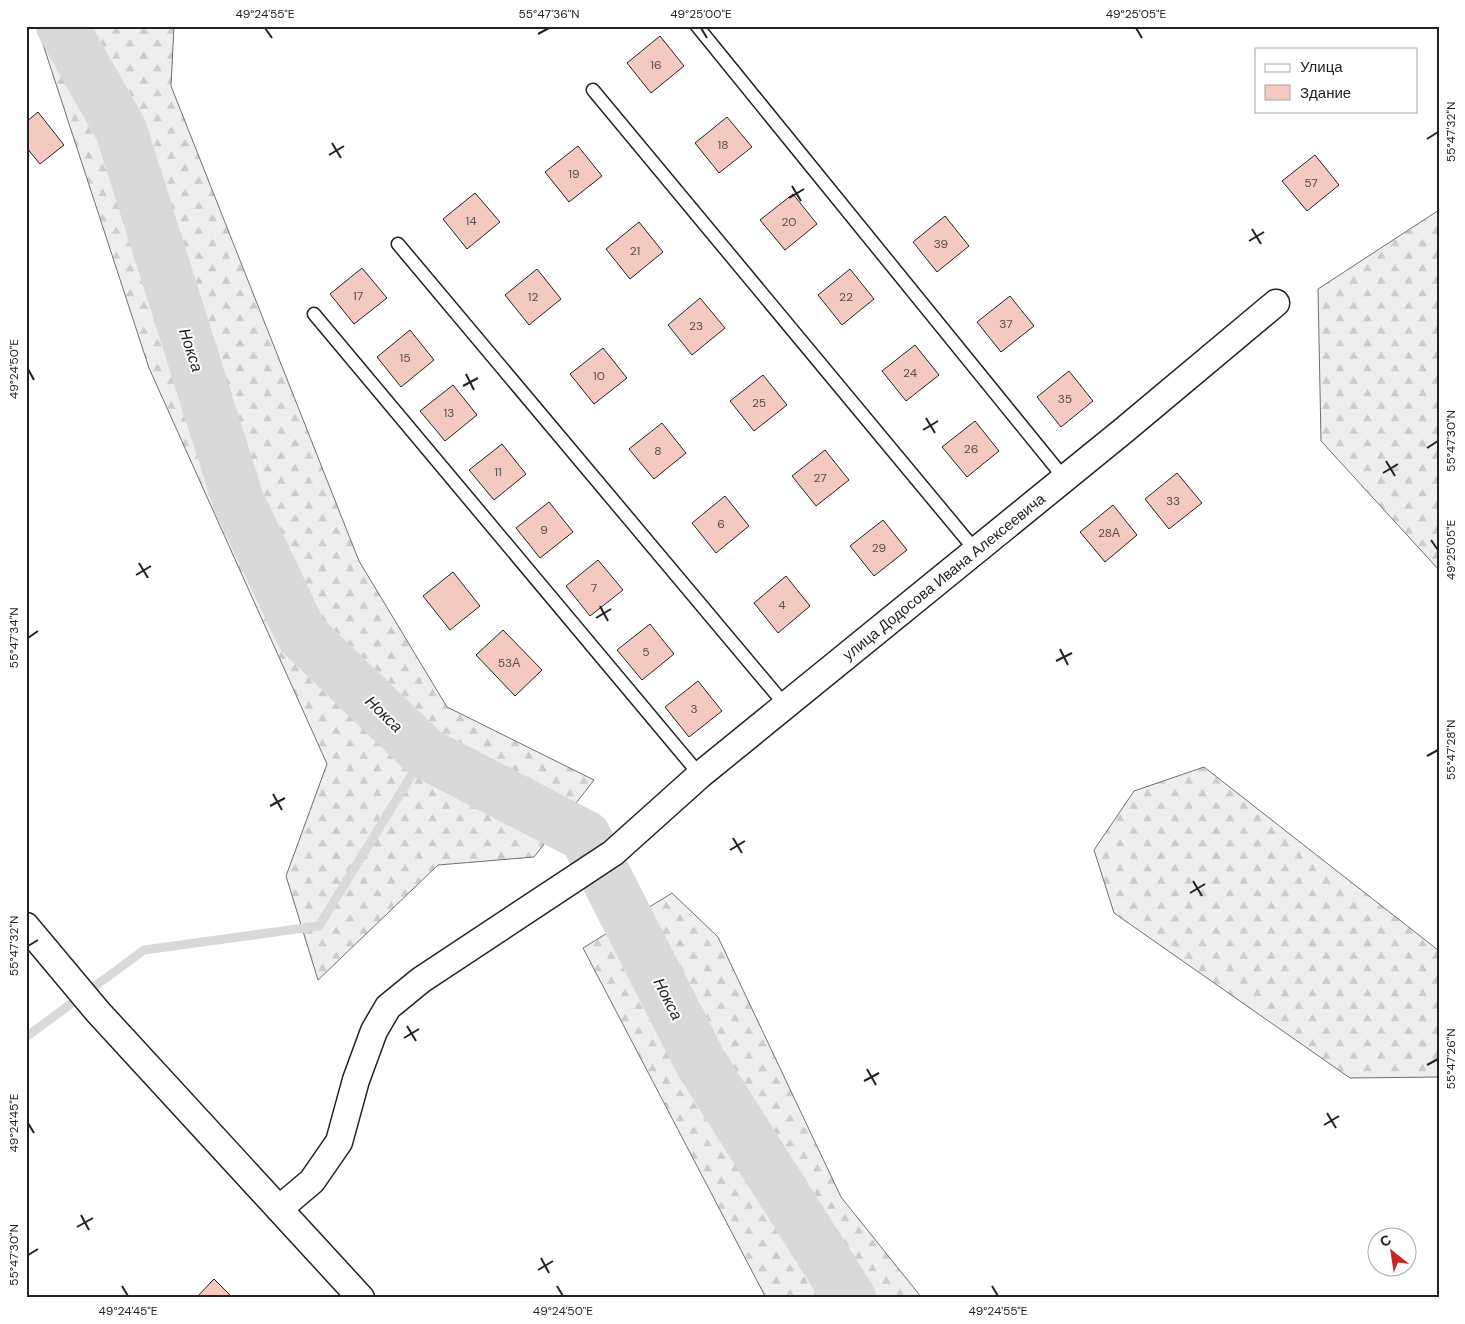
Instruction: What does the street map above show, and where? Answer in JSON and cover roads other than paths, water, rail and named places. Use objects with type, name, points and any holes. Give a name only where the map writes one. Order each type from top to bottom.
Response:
[{"type":"street","name":"улица Додосова Ивана Алексеевича","points":[[279,1209],[312,1182],[339,1142],[356,1080],[374,1031],[388,1007],[421,980],[613,853],[700,775],[1065,479],[1276,303]]},
{"type":"street","points":[[38,947],[361,1298]]},
{"type":"lane","points":[[697,26],[1065,479]]},
{"type":"lane","points":[[593,90],[976,551]]},
{"type":"lane","points":[[398,244],[786,706]]},
{"type":"lane","points":[[314,314],[700,775]]},
{"type":"waterway","name":"Нокса","points":[[62,26],[121,130],[238,500],[302,635],[425,753],[585,836],[701,1063],[850,1298]]},
{"type":"waterway","points":[[26,1037],[144,950],[319,926],[425,753]]}]
